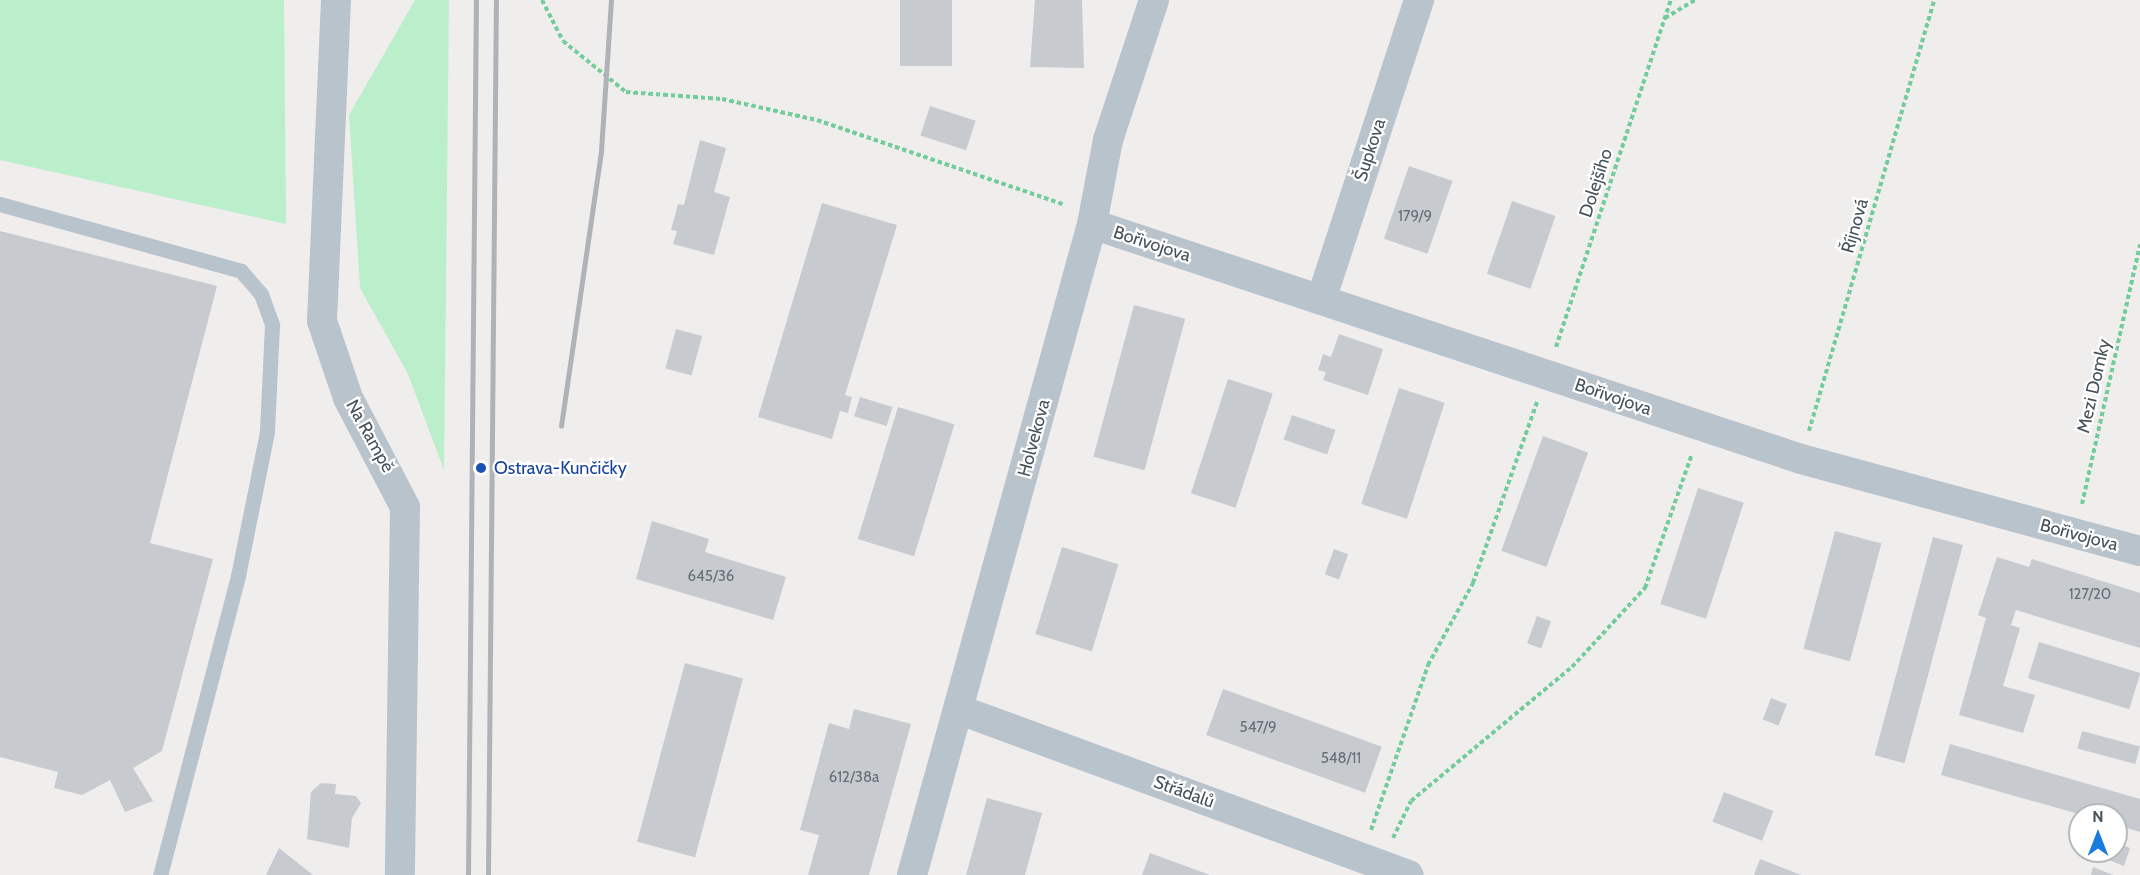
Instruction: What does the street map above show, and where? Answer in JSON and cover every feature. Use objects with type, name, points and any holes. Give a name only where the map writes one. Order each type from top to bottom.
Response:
[{"type":"street","name":"Na Rampě","points":[[336,0],[322,321],[348,398],[405,507],[400,875]]},
{"type":"street","name":"Holvekova","points":[[912,875],[960,710],[1094,219],[1108,140],[1154,0]]},
{"type":"street","name":"Šupkova","points":[[1321,300],[1419,0]]},
{"type":"street","name":"Bořivojova","points":[[1094,219],[1321,300],[1801,459],[2140,551]]},
{"type":"street","name":"Střádalů","points":[[960,710],[1409,875]]},
{"type":"lane","points":[[0,204],[241,271],[261,294],[272,325],[267,432],[238,576],[160,875]]},
{"type":"path","points":[[543,0],[563,41],[626,92],[722,99],[817,120],[1094,219]]},
{"type":"path","name":"Dolejšího","points":[[1371,861],[1428,665],[1473,583],[1546,374],[1671,0]]},
{"type":"path","points":[[1665,19],[1695,0]]},
{"type":"path","name":"Říjnová","points":[[1801,459],[1934,0]]},
{"type":"path","name":"Mezi Domky","points":[[2075,534],[2140,244]]},
{"type":"path","points":[[1371,861],[1411,801],[1572,667],[1645,588],[1701,426]]},
{"type":"green space","points":[[0,0],[284,0],[286,224],[0,160]]},
{"type":"green space","points":[[415,0],[449,0],[444,470],[408,374],[360,288],[349,115]]},
{"type":"building","points":[[900,0],[952,0],[952,66],[900,66]]},
{"type":"building","points":[[1035,0],[1082,0],[1084,68],[1030,67]]},
{"type":"building","points":[[930,106],[976,121],[966,150],[920,135]]},
{"type":"building","points":[[700,140],[726,148],[714,192],[730,197],[714,255],[673,244],[677,231],[671,230],[678,204],[684,205]]},
{"type":"building","points":[[1409,166],[1452,181],[1427,254],[1384,239]]},
{"type":"building","points":[[1512,201],[1555,216],[1530,289],[1487,274]]},
{"type":"building","points":[[822,203],[897,225],[845,395],[852,397],[848,413],[840,411],[832,439],[758,417]]},
{"type":"building","points":[[0,231],[217,286],[150,543],[213,559],[162,751],[133,768],[153,801],[125,812],[110,780],[82,795],[54,788],[58,772],[0,757]]},
{"type":"building","points":[[1134,305],[1185,319],[1145,470],[1093,457]]},
{"type":"building","points":[[676,329],[702,336],[691,376],[665,369]]},
{"type":"building","points":[[1339,334],[1383,349],[1368,395],[1323,380],[1326,372],[1318,370],[1323,354],[1331,357]]},
{"type":"building","points":[[1228,379],[1273,394],[1236,508],[1191,493]]},
{"type":"building","points":[[1399,388],[1445,403],[1407,519],[1361,504]]},
{"type":"building","points":[[860,397],[893,407],[887,426],[854,416]]},
{"type":"building","points":[[898,407],[954,424],[914,556],[858,539]]},
{"type":"building","points":[[1292,415],[1335,430],[1327,455],[1284,440]]},
{"type":"building","points":[[1543,436],[1588,452],[1546,567],[1501,551]]},
{"type":"building","points":[[1698,488],[1744,503],[1706,619],[1660,604]]},
{"type":"building","points":[[652,521],[709,539],[705,552],[786,577],[773,620],[636,579]]},
{"type":"building","points":[[1835,531],[1881,543],[1850,661],[1803,649]]},
{"type":"building","points":[[1933,537],[1963,545],[1904,763],[1875,755]]},
{"type":"building","points":[[1062,547],[1118,564],[1092,651],[1035,634]]},
{"type":"building","points":[[1334,549],[1348,554],[1339,580],[1325,574]]},
{"type":"building","points":[[1997,557],[2029,567],[2032,559],[2140,593],[2140,648],[2016,610],[2011,625],[2020,628],[2003,686],[2035,695],[2023,733],[1959,715],[1986,618],[1978,615]]},
{"type":"building","points":[[1537,616],[1551,621],[1541,648],[1527,643]]},
{"type":"building","points":[[2039,642],[2140,673],[2129,709],[2028,678]]},
{"type":"building","points":[[685,663],[743,679],[695,857],[637,842]]},
{"type":"building","points":[[1223,689],[1382,747],[1365,793],[1206,735]]},
{"type":"building","points":[[1771,698],[1787,704],[1779,726],[1763,719]]},
{"type":"building","points":[[854,709],[911,724],[869,875],[808,875],[819,835],[800,830],[829,723],[849,729]]},
{"type":"building","points":[[2082,731],[2140,747],[2135,764],[2077,748]]},
{"type":"building","points":[[1950,744],[2140,799],[2140,832],[2128,828],[2128,803],[2068,803],[2068,811],[1941,775]]},
{"type":"building","points":[[321,783],[336,784],[335,794],[356,796],[361,803],[352,818],[349,848],[307,839],[311,792]]},
{"type":"building","points":[[1724,792],[1773,811],[1762,841],[1713,822]]},
{"type":"building","points":[[987,798],[1042,813],[1025,875],[966,875]]},
{"type":"building","points":[[279,848],[313,875],[266,875]]},
{"type":"building","points":[[1150,853],[1210,875],[1142,875]]},
{"type":"building","points":[[1760,859],[1801,875],[1754,875]]},
{"type":"building","points":[[2093,867],[2113,875],[2091,875]]},
{"type":"railway","points":[[468,875],[476,0]]},
{"type":"railway","points":[[488,875],[496,0]]},
{"type":"railway","points":[[561,426],[601,151],[611,0]]},
{"type":"place","name":"Ostrava-Kunčičky","points":[[481,468]]}]
